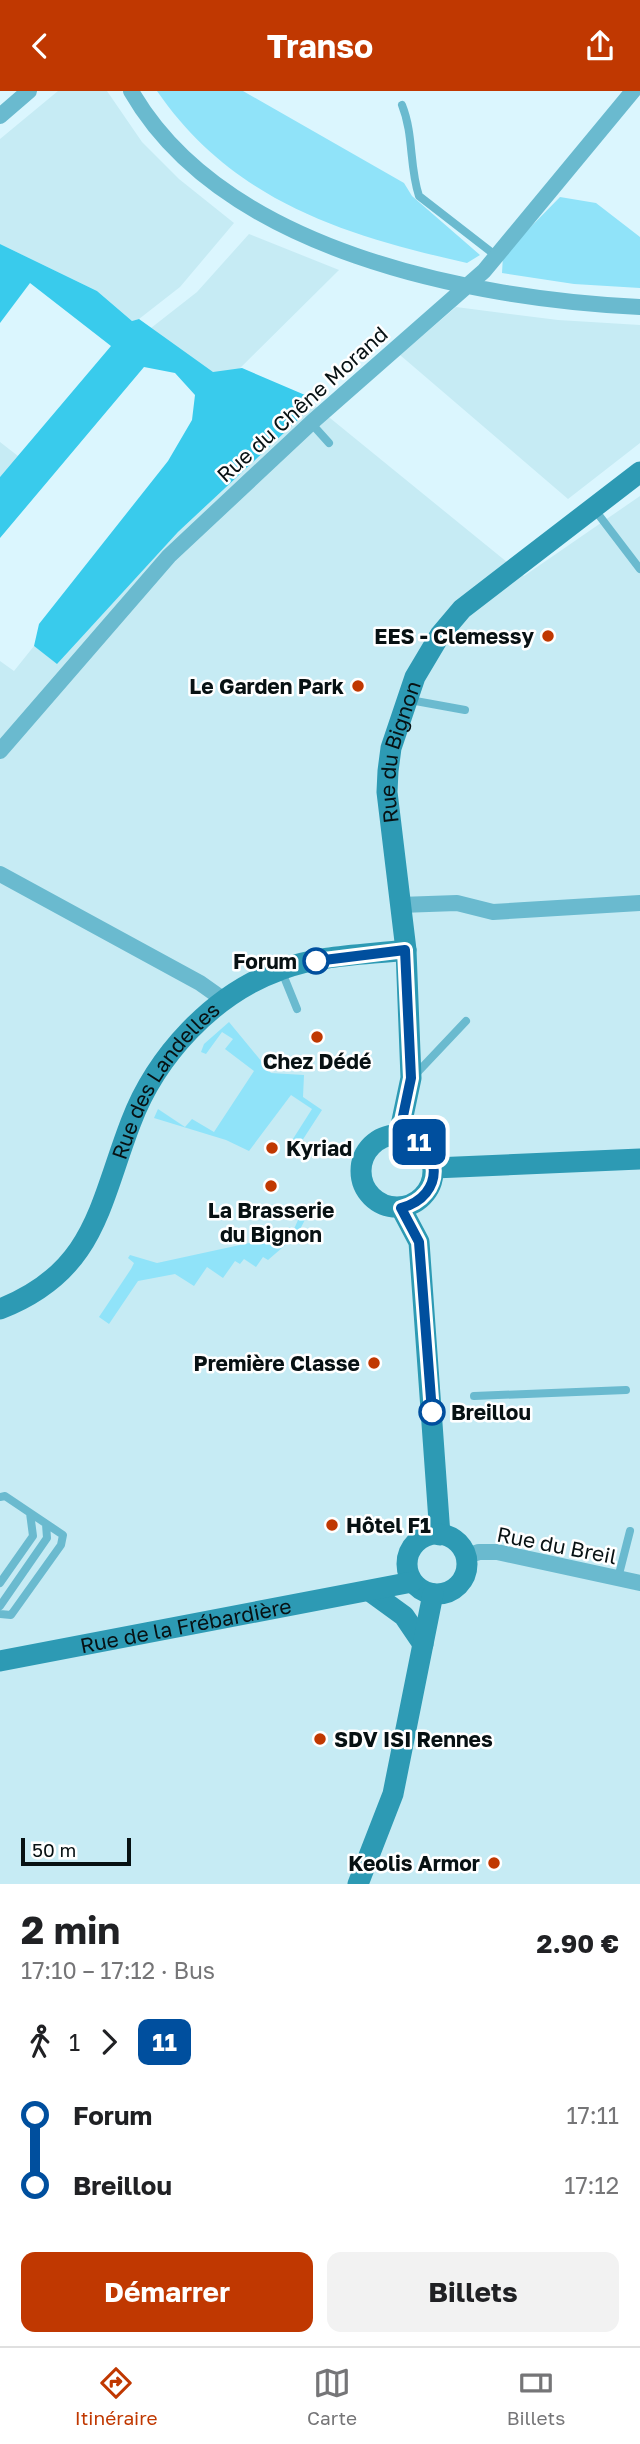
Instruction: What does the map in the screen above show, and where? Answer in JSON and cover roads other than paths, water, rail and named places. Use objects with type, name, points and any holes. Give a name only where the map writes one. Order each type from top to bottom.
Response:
[{"type":"street","points":[[0,115],[29,91]]},
{"type":"street","points":[[131,91],[161,131],[195,167],[254,209],[324,244],[465,285],[571,304],[640,307]]},
{"type":"street","name":"Rue du Chêne Morand","points":[[0,751],[169,556],[311,423],[484,271],[633,91]]},
{"type":"street","name":"Rue du Bignon","points":[[399,1135],[411,1078],[405,950],[387,792],[391,748],[407,700],[423,660],[462,609],[640,472]]},
{"type":"street","points":[[0,874],[200,983],[224,1000]]},
{"type":"street","points":[[400,905],[457,903],[494,912],[640,903]]},
{"type":"street","name":"Rue des Landelles","points":[[0,1309],[47,1285],[80,1249],[101,1213],[131,1122],[148,1087],[181,1041],[224,1000],[281,969],[330,959],[405,950]]},
{"type":"street","points":[[399,1135],[419,1141],[426,1149],[434,1168],[429,1190],[422,1199],[401,1208],[380,1203],[371,1197],[361,1177],[361,1166],[370,1147],[379,1140],[399,1135]]},
{"type":"street","points":[[434,1168],[640,1159]]},
{"type":"street","points":[[401,1208],[419,1242],[440,1535]]},
{"type":"street","points":[[430,1535],[440,1535],[456,1541],[466,1556],[467,1566],[460,1584],[443,1594],[425,1592],[412,1582],[407,1563],[414,1545],[430,1535]]},
{"type":"street","name":"Rue du Breil","points":[[466,1556],[479,1552],[497,1552],[640,1583]]},
{"type":"street","name":"Rue de la Frébardière","points":[[0,1661],[412,1582]]},
{"type":"street","points":[[370,1592],[404,1615],[423,1643]]},
{"type":"street","points":[[358,1884],[393,1794],[433,1594]]},
{"type":"lane","points":[[402,105],[408,120],[414,181],[419,196],[495,255]]},
{"type":"lane","points":[[311,423],[329,443]]},
{"type":"lane","points":[[593,507],[640,569]]},
{"type":"lane","points":[[407,700],[465,710]]},
{"type":"lane","points":[[281,969],[297,1010]]},
{"type":"lane","points":[[411,1078],[466,1021]]},
{"type":"lane","points":[[474,1396],[626,1390]]},
{"type":"lane","points":[[0,1497],[5,1496],[63,1535],[61,1545],[11,1615],[0,1614]]},
{"type":"lane","points":[[0,1583],[33,1536],[30,1513]]},
{"type":"lane","points":[[0,1606],[47,1538],[46,1524]]},
{"type":"lane","points":[[618,1578],[630,1531]]},
{"type":"place","name":"EES - Clemessy","points":[[548,636]]},
{"type":"place","name":"Le Garden Park","points":[[358,686]]},
{"type":"place","name":"Forum","points":[[316,961]]},
{"type":"place","name":"Chez Dédé","points":[[317,1037]]},
{"type":"place","name":"Kyriad","points":[[272,1148]]},
{"type":"place","name":"La Brasserie du Bignon","points":[[271,1186]]},
{"type":"place","name":"Première Classe","points":[[374,1363]]},
{"type":"place","name":"Breillou","points":[[432,1412]]},
{"type":"place","name":"Hôtel F1","points":[[332,1525]]},
{"type":"place","name":"SDV ISI Rennes","points":[[320,1739]]},
{"type":"place","name":"Keolis Armor","points":[[494,1863]]}]
